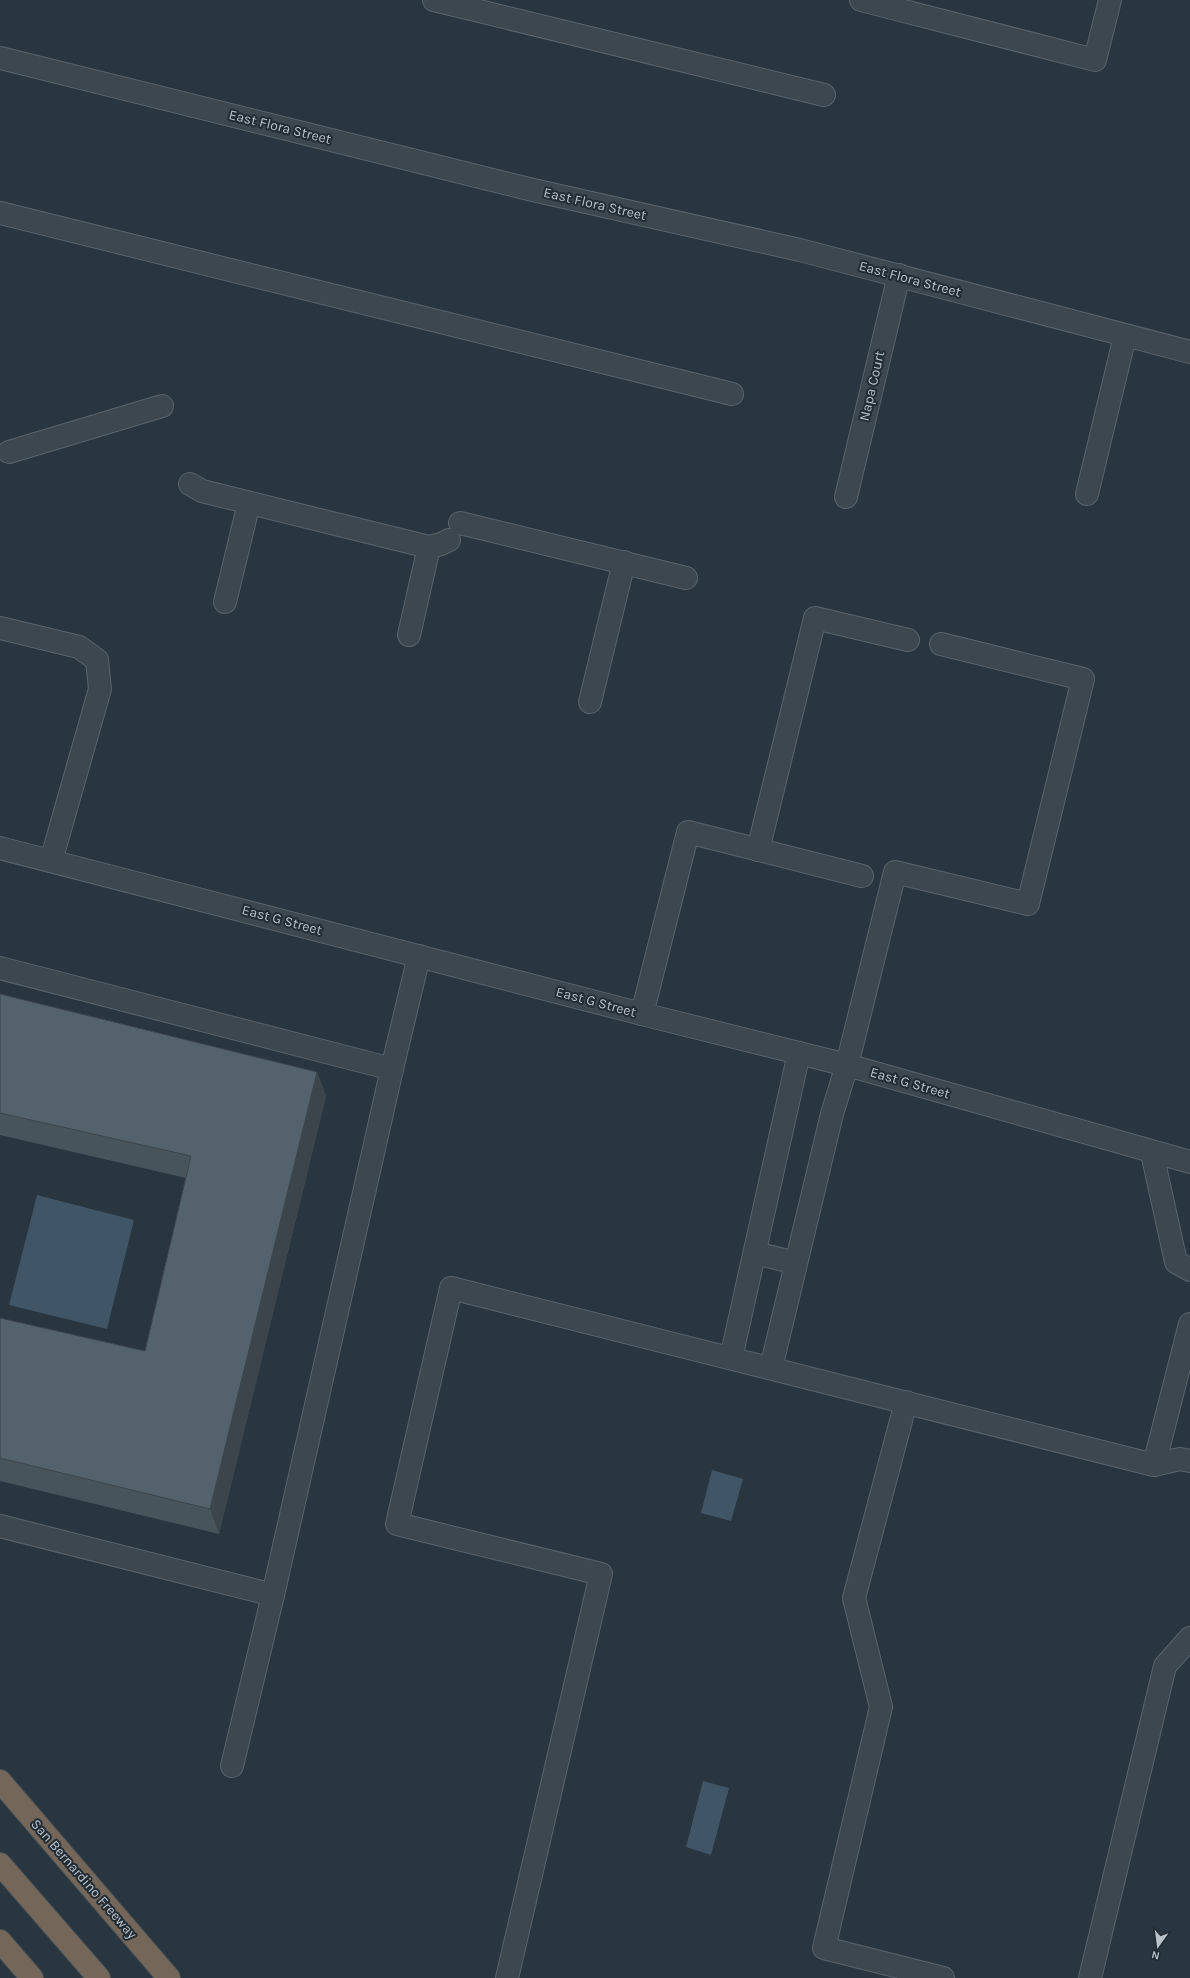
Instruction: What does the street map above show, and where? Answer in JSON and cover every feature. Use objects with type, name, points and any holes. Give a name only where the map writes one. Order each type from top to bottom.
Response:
[{"type":"highway","name":"San Bernardino Freeway","points":[[0,1781],[169,1978]]},
{"type":"highway","points":[[0,1864],[99,1978]]},
{"type":"highway","points":[[0,1941],[32,1978]]},
{"type":"street","points":[[434,0],[824,95]]},
{"type":"street","points":[[861,0],[1095,60],[1110,0]]},
{"type":"street","name":"East Flora Street","points":[[0,58],[533,190],[800,250],[1190,352]]},
{"type":"street","points":[[0,213],[732,394]]},
{"type":"street","name":"Napa Court","points":[[846,497],[899,275]]},
{"type":"street","points":[[1087,494],[1125,336]]},
{"type":"street","points":[[9,452],[162,406]]},
{"type":"street","points":[[190,484],[202,491],[249,503],[446,536],[624,562],[686,578]]},
{"type":"street","points":[[225,602],[249,503]]},
{"type":"street","points":[[409,635],[446,536]]},
{"type":"street","points":[[590,702],[624,562]]},
{"type":"street","points":[[758,850],[815,618],[908,640]]},
{"type":"street","points":[[0,628],[79,647],[97,660],[100,689],[51,861]]},
{"type":"street","points":[[771,1368],[832,1114],[847,1065],[895,872],[1028,904],[1083,680],[941,644]]},
{"type":"street","points":[[642,1014],[688,832],[862,876]]},
{"type":"street","name":"East G Street","points":[[0,848],[642,1014],[847,1065],[1152,1153],[1189,1168]]},
{"type":"street","points":[[232,1766],[273,1595],[419,956]]},
{"type":"street","points":[[0,968],[392,1069]]},
{"type":"street","points":[[732,1358],[799,1053]]},
{"type":"street","points":[[1152,1153],[1176,1262],[1190,1270]]},
{"type":"street","points":[[755,1253],[796,1263]]},
{"type":"street","points":[[507,1978],[601,1574],[397,1524],[451,1288],[1154,1465],[1180,1459],[1190,1461]]},
{"type":"street","points":[[1154,1465],[1190,1324]]},
{"type":"street","points":[[906,1402],[854,1598],[881,1707],[824,1948],[943,1978]]},
{"type":"street","points":[[0,1526],[273,1595]]},
{"type":"street","points":[[1090,1978],[1165,1666],[1190,1638]]},
{"type":"water","points":[[37,1195],[134,1220],[107,1329],[9,1305]]},
{"type":"water","points":[[712,1470],[743,1479],[731,1521],[701,1513]]},
{"type":"water","points":[[703,1781],[729,1788],[711,1855],[686,1847]]},
{"type":"building","points":[[0,994],[317,1072],[210,1509],[0,1458],[0,1318],[145,1351],[191,1156],[0,1113]]}]
